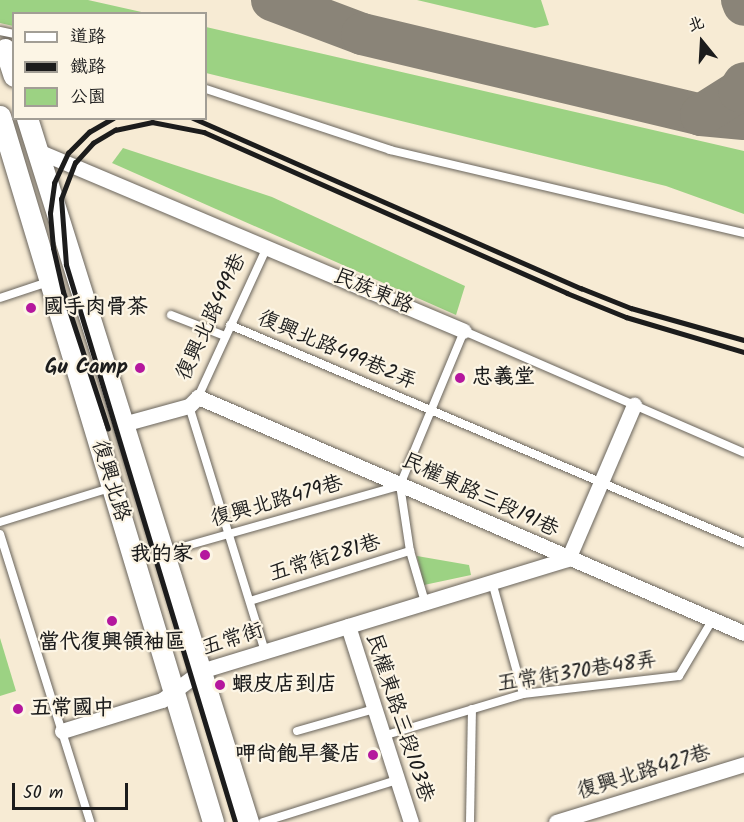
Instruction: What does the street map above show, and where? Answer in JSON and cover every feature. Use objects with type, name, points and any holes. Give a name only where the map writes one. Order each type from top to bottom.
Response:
[{"type":"main road","points":[[6,38],[12,66]]},
{"type":"main road","name":"復興北路","points":[[0,116],[8,169],[49,281],[213,822]]},
{"type":"main road","name":"復興北路","points":[[28,120],[248,822]]},
{"type":"main road","name":"民族東路","points":[[4,138],[40,158]]},
{"type":"main road","points":[[8,169],[40,158]]},
{"type":"street","name":"民族東路","points":[[40,158],[267,247],[464,331]]},
{"type":"street","name":"復興北路499巷","points":[[123,424],[194,402]]},
{"type":"street","name":"民權東路三段191巷","points":[[194,402],[400,485],[744,633]]},
{"type":"street","points":[[568,559],[634,405]]},
{"type":"street","name":"五常街","points":[[62,731],[174,694],[201,671],[568,559]]},
{"type":"street","name":"民權東路三段103巷","points":[[348,626],[411,822]]},
{"type":"street","name":"復興北路427巷","points":[[556,822],[744,764]]},
{"type":"lane","points":[[207,89],[390,150],[744,233]]},
{"type":"lane","name":"復興北路499巷","points":[[194,402],[267,247]]},
{"type":"lane","points":[[0,298],[49,281]]},
{"type":"lane","points":[[171,315],[225,336]]},
{"type":"lane","name":"復興北路499巷2弄","points":[[230,326],[744,543]]},
{"type":"lane","points":[[425,602],[410,551],[400,485],[464,331]]},
{"type":"lane","name":"民族東路","points":[[464,331],[744,453]]},
{"type":"lane","points":[[194,402],[229,534],[265,651]]},
{"type":"lane","name":"復興北路479巷","points":[[164,552],[400,485]]},
{"type":"lane","points":[[0,522],[112,488]]},
{"type":"lane","points":[[0,534],[90,822]]},
{"type":"lane","name":"五常街281巷","points":[[250,601],[410,551]]},
{"type":"lane","points":[[492,582],[524,694]]},
{"type":"lane","name":"五常街370巷48弄","points":[[383,736],[524,694],[679,676],[713,620]]},
{"type":"lane","points":[[297,731],[374,709]]},
{"type":"lane","points":[[470,822],[472,709]]},
{"type":"lane","points":[[263,822],[397,780]]},
{"type":"green space","points":[[0,0],[88,0],[142,12],[12,12],[12,26],[0,23]]},
{"type":"green space","points":[[417,0],[541,0],[549,25],[535,28]]},
{"type":"green space","points":[[207,27],[744,151],[744,214],[666,186],[207,73]]},
{"type":"green space","points":[[123,148],[272,197],[465,286],[456,315],[112,163]]},
{"type":"green space","points":[[417,556],[469,565],[471,575],[424,585]]},
{"type":"green space","points":[[0,638],[16,691],[0,696]]},
{"type":"taxiway","points":[[272,0],[362,34],[701,115],[744,119]]},
{"type":"taxiway","points":[[742,0],[744,5]]},
{"type":"taxiway","points":[[701,115],[739,91],[744,83]]},
{"type":"railway","points":[[108,429],[63,292],[53,248],[50,213],[54,183],[68,153],[89,132],[110,120]]},
{"type":"railway","points":[[198,120],[581,288],[631,308],[744,340]]},
{"type":"railway","points":[[235,822],[66,265],[61,199],[75,163],[93,143],[115,130],[152,122],[204,132],[567,293],[626,317],[744,352]]},
{"type":"place","name":"國手肉骨茶","points":[[31,308]]},
{"type":"place","name":"Gu Camp","points":[[140,368]]},
{"type":"place","name":"忠義堂","points":[[460,378]]},
{"type":"place","name":"我的家","points":[[205,555]]},
{"type":"place","name":"當代復興領袖區","points":[[112,621]]},
{"type":"place","name":"蝦皮店到店","points":[[220,685]]},
{"type":"place","name":"五常國中","points":[[18,709]]},
{"type":"place","name":"呷尚飽早餐店","points":[[373,755]]}]
